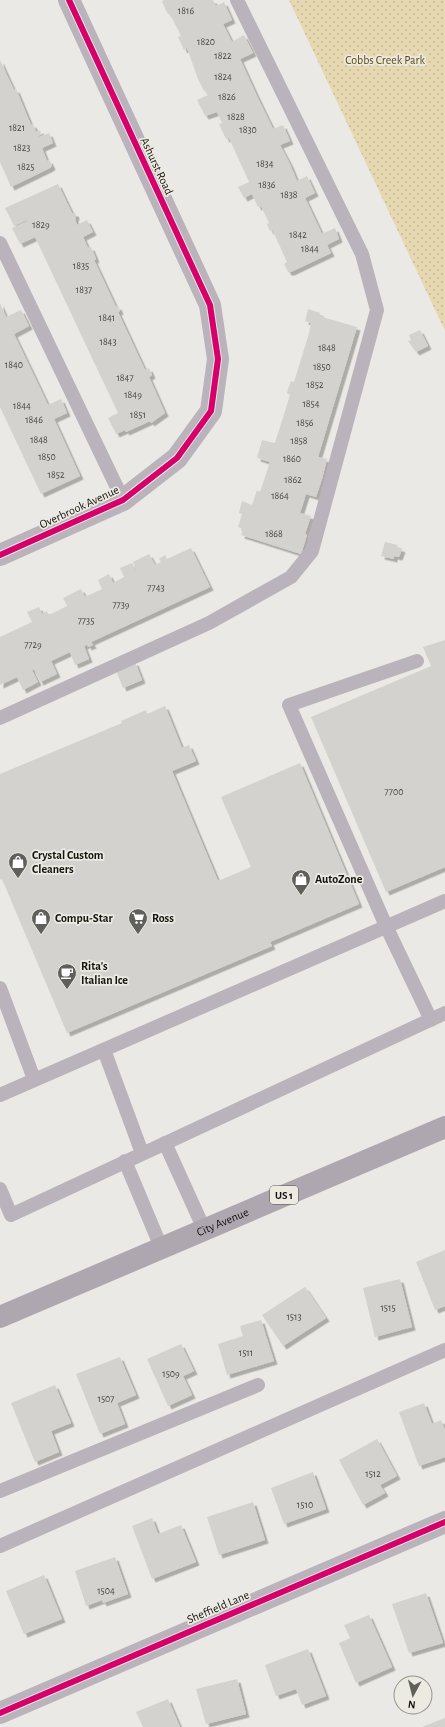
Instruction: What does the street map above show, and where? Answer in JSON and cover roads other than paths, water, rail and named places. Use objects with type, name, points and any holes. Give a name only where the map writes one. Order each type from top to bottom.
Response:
[{"type":"highway","name":"City Avenue","points":[[0,1317],[445,1127]]},
{"type":"street","name":"Ashurst Road","points":[[69,0],[210,305],[216,344]]},
{"type":"street","name":"Overbrook Avenue","points":[[0,555],[123,500],[177,458],[211,411],[218,359],[216,344]]},
{"type":"street","name":"Sheffield Lane","points":[[0,1713],[445,1522]]},
{"type":"lane","points":[[0,718],[209,623],[291,577],[312,551],[377,310],[362,254],[237,0]]},
{"type":"lane","points":[[0,244],[123,500]]},
{"type":"lane","points":[[417,661],[289,705],[386,926],[431,1020]]},
{"type":"lane","points":[[0,1095],[445,900]]},
{"type":"lane","points":[[0,988],[34,1079]]},
{"type":"lane","points":[[0,1189],[11,1215],[445,1013]]},
{"type":"lane","points":[[104,1050],[142,1153]]},
{"type":"lane","points":[[165,1143],[204,1229]]},
{"type":"lane","points":[[125,1162],[161,1248]]},
{"type":"lane","points":[[0,1546],[445,1350]]},
{"type":"lane","points":[[0,1491],[258,1385]]},
{"type":"place","name":"Crystal Custom Cleaners","points":[[18,879]]},
{"type":"place","name":"AutoZone","points":[[301,896]]},
{"type":"place","name":"Compu-Star","points":[[41,935]]},
{"type":"place","name":"Ross","points":[[138,935]]},
{"type":"place","name":"Rita's Italian Ice","points":[[67,990]]},
{"type":"park label","name":"Cobbs Creek Park","points":[[385,60]]}]
